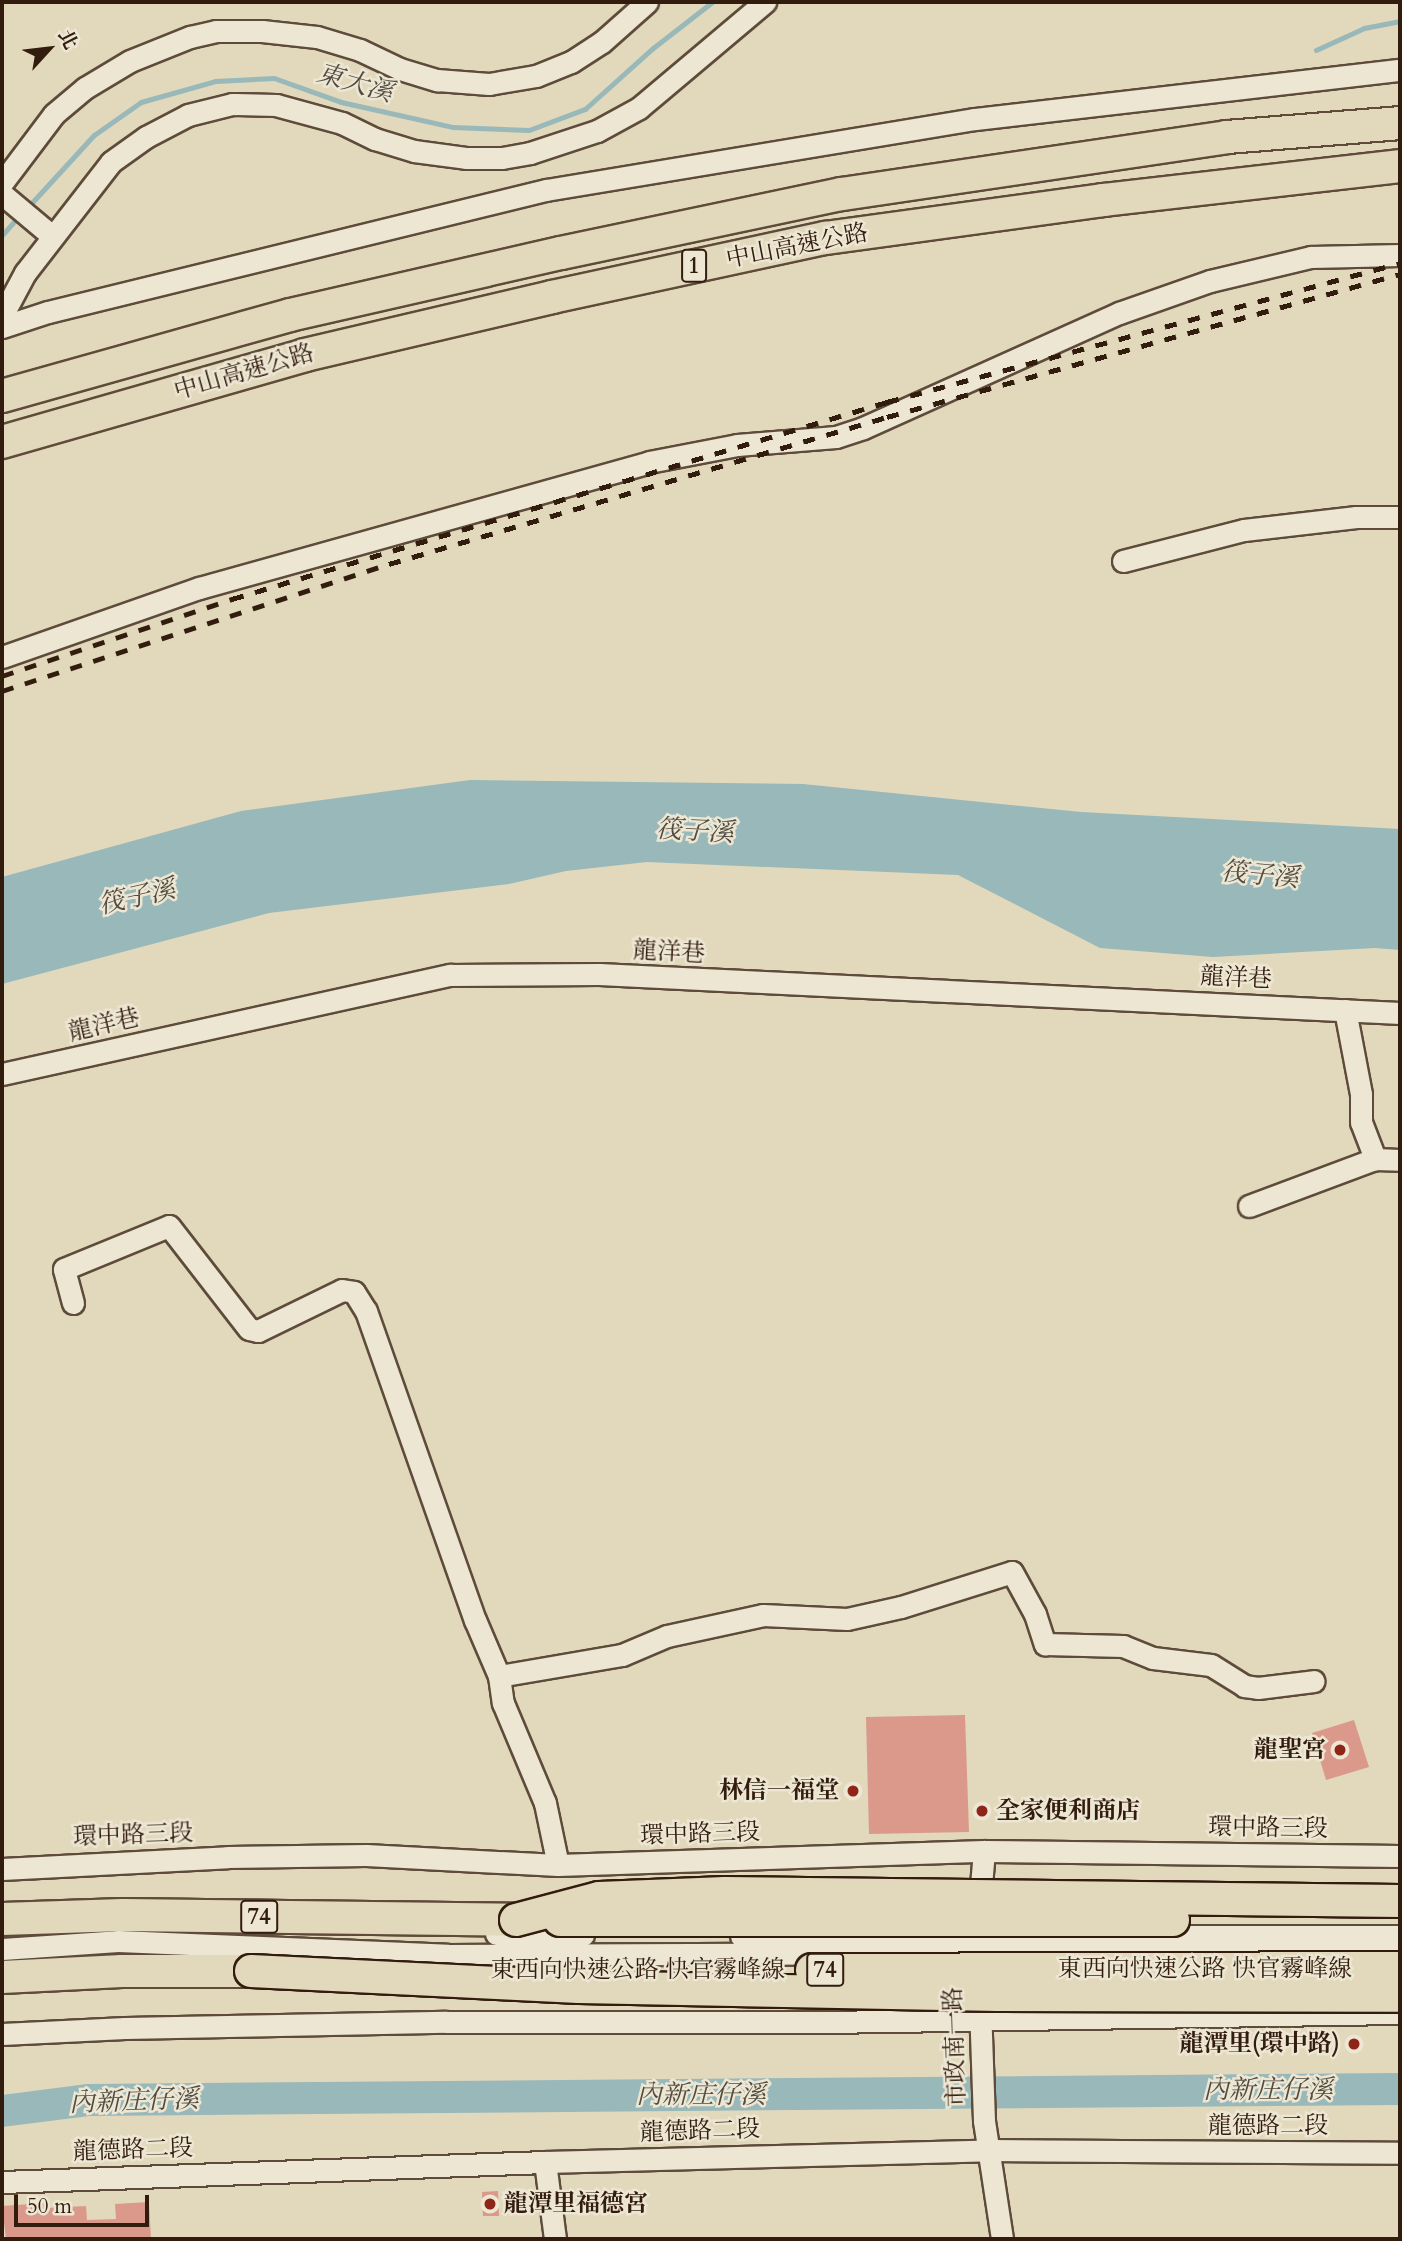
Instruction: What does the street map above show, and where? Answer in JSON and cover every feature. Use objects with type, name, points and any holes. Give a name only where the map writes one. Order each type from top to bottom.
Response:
[{"type":"highway","name":"中山高速公路","points":[[2,396],[290,315],[561,253],[842,194],[1227,137],[1400,122]]},
{"type":"highway","name":"中山高速公路","points":[[2,442],[305,355],[552,296],[826,238],[1103,200],[1400,166]]},
{"type":"highway","points":[[2,457],[73,421]]},
{"type":"highway","points":[[516,1920],[599,1898],[725,1893],[1400,1901]]},
{"type":"highway","name":"東西向快速公路 快官霧峰線","points":[[2,1919],[123,1915],[516,1920],[1400,1920]]},
{"type":"highway","name":"東西向快速公路 快官霧峰線","points":[[2,1977],[122,1971],[1400,1968]]},
{"type":"highway","points":[[251,1971],[579,1987],[998,1995],[1400,1996]]},
{"type":"street","points":[[2,183],[54,114],[85,88],[130,61],[190,37],[216,32],[251,31],[317,37],[360,50],[400,69],[437,80],[489,85],[536,76],[571,62],[602,42],[647,2]]},
{"type":"street","points":[[2,316],[25,273],[111,162],[146,136],[188,115],[232,104],[276,105],[342,123],[375,139],[414,151],[466,158],[502,158],[530,153],[597,131],[639,108],[765,2]]},
{"type":"street","points":[[2,327],[48,312],[545,190],[975,119],[1400,70]]},
{"type":"street","points":[[2,194],[52,236]]},
{"type":"street","points":[[2,657],[199,589],[649,462],[737,445],[836,437],[863,428],[1119,313],[1210,281],[1311,257],[1400,255]]},
{"type":"street","points":[[1123,561],[1244,530],[1356,517],[1400,517]]},
{"type":"street","name":"龍洋巷","points":[[2,1074],[450,975],[599,974],[1400,1013]]},
{"type":"street","points":[[1345,1010],[1361,1094],[1362,1122],[1375,1159]]},
{"type":"street","points":[[1249,1206],[1375,1159],[1400,1160]]},
{"type":"street","points":[[73,1303],[64,1269],[169,1226],[249,1329],[258,1331],[342,1290],[354,1292],[366,1311],[475,1620],[499,1676],[503,1703],[545,1804],[558,1865]]},
{"type":"street","points":[[499,1676],[622,1655],[667,1636],[764,1615],[846,1619],[901,1607],[1012,1572],[1031,1605],[1045,1644],[1123,1646],[1153,1658],[1211,1665],[1244,1686],[1258,1688],[1314,1681]]},
{"type":"street","name":"環中路三段","points":[[2,1869],[229,1857],[366,1855],[558,1865],[984,1851],[1400,1856]]},
{"type":"street","name":"市政南一路","points":[[984,1851],[977,1945],[984,2121],[1002,2239]]},
{"type":"street","points":[[2,1937],[116,1929],[1400,1951]]},
{"type":"street","points":[[2,1949],[118,1941],[448,1955],[1400,1936]]},
{"type":"street","points":[[2,2034],[125,2028],[432,2022],[981,2020],[1400,2012]]},
{"type":"street","name":"龍德路二段","points":[[2,2182],[545,2162],[989,2150],[1400,2152]]},
{"type":"street","points":[[545,2162],[555,2239]]},
{"type":"water","name":"筏子溪","points":[[470,780],[803,784],[1081,812],[1400,829],[1400,950],[1375,948],[1213,957],[1100,948],[958,875],[647,862],[566,871],[509,884],[269,913],[2,984],[2,877],[241,811]]},
{"type":"building","points":[[965,1715],[969,1832],[869,1834],[866,1717]]},
{"type":"building","name":"龍聖宮","points":[[1354,1720],[1369,1767],[1326,1780],[1312,1733]]},
{"type":"building","name":"龍潭里福德宮","points":[[498,2191],[499,2216],[483,2216],[482,2192]]},
{"type":"building","points":[[149,2202],[151,2239],[6,2239],[2,2206],[44,2203],[45,2208],[86,2206],[87,2220],[116,2219],[115,2204]]},
{"type":"waterway","name":"東大溪","points":[[27,208],[94,135],[141,102],[215,81],[274,78],[341,102],[453,127],[529,130],[585,109],[653,48],[712,2]]},
{"type":"waterway","points":[[1316,50],[1364,28],[1400,21]]},
{"type":"waterway","name":"東大溪","points":[[2,235],[20,215]]},
{"type":"waterway","name":"內新庄仔溪","points":[[2,2111],[89,2100],[1400,2089]]},
{"type":"railway","points":[[2,676],[232,599],[887,402],[1400,263]]},
{"type":"railway","points":[[2,691],[389,564],[887,417],[1400,274]]},
{"type":"place","name":"龍聖宮","points":[[1340,1750]]},
{"type":"place","name":"林信一福堂","points":[[853,1791]]},
{"type":"place","name":"全家便利商店","points":[[982,1811]]},
{"type":"place","name":"龍潭里(環中路)","points":[[1354,2044]]},
{"type":"place","name":"龍潭里福德宮","points":[[490,2204]]}]
